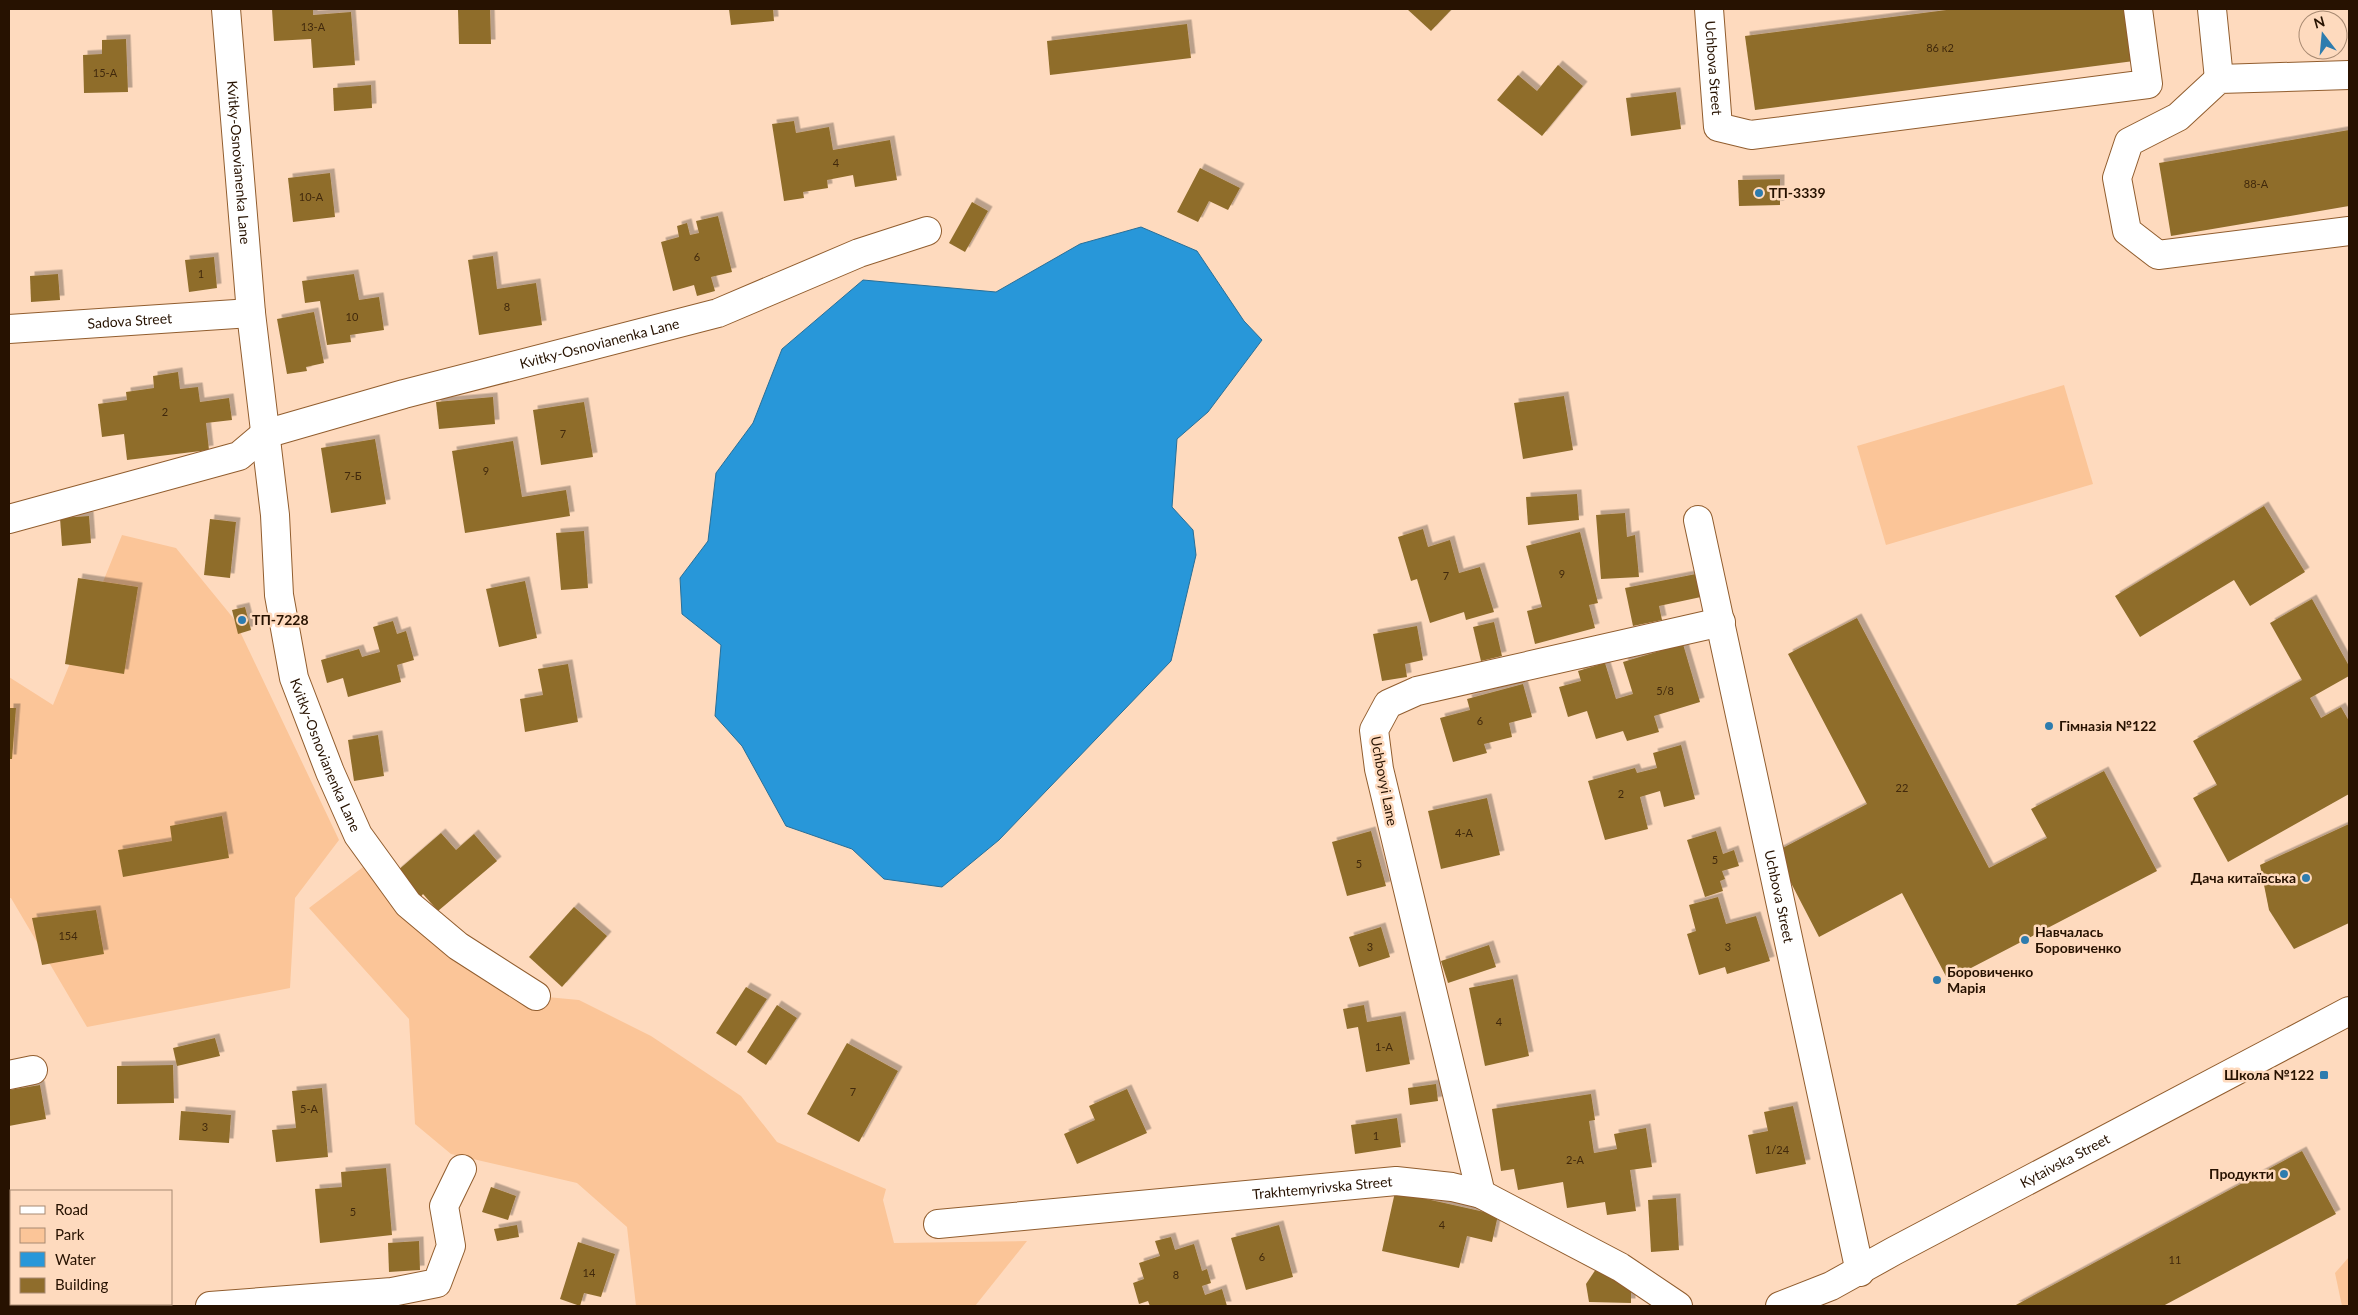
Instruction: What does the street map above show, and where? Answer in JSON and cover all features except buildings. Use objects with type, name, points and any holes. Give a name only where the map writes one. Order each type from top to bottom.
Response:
[{"type":"street","name":"Kvitky-Osnovianenka Lane","points":[[226,9],[252,313],[275,515],[279,595],[294,678],[330,772],[358,835],[408,904],[458,946],[536,996]]},
{"type":"street","name":"Uchbova Street","points":[[1709,9],[1718,127],[1751,135],[2148,84],[2138,9]]},
{"type":"street","points":[[2212,9],[2219,79]]},
{"type":"street","points":[[2349,75],[2219,79],[2178,117],[2129,142],[2117,178],[2127,231],[2158,255],[2349,231]]},
{"type":"street","name":"Kvitky-Osnovianenka Lane","points":[[9,519],[239,456],[265,434],[404,394],[718,313],[859,253],[927,231]]},
{"type":"street","name":"Sadova Street","points":[[9,329],[252,313]]},
{"type":"street","name":"Uchbova Street","points":[[1698,520],[1860,1272]]},
{"type":"street","name":"Uchbovyi Lane","points":[[1481,1194],[1379,769],[1374,730],[1388,704],[1417,691],[1721,622]]},
{"type":"street","name":"Kytaivska Street","points":[[1780,1306],[1832,1296],[1860,1272],[1911,1242],[2349,1011]]},
{"type":"street","points":[[210,1306],[392,1292],[438,1283],[451,1246],[444,1206],[462,1169]]},
{"type":"street","name":"Trakhtemyrivska Street","points":[[938,1224],[1396,1181],[1452,1187],[1481,1194],[1620,1266],[1678,1306]]},
{"type":"green space","points":[[2064,385],[2093,484],[1886,545],[1857,446]]},
{"type":"green space","points":[[122,535],[176,548],[234,619],[339,840],[295,898],[290,988],[87,1027],[11,898],[9,898],[9,677],[53,705]]},
{"type":"green space","points":[[375,858],[536,996],[579,1000],[651,1036],[741,1096],[777,1142],[886,1189],[883,1200],[894,1243],[1027,1241],[975,1306],[636,1306],[627,1227],[577,1183],[451,1154],[415,1124],[409,1019],[309,908]]},
{"type":"green space","points":[[2349,1257],[2349,1306],[2342,1306],[2335,1273]]},
{"type":"water","points":[[1141,227],[1197,251],[1244,321],[1262,340],[1208,412],[1177,439],[1172,507],[1193,530],[1196,555],[1171,661],[999,840],[942,887],[884,879],[852,849],[786,826],[742,746],[715,716],[721,645],[682,614],[680,578],[708,541],[716,473],[753,423],[782,349],[863,280],[996,292],[1080,244]]},
{"type":"place","name":"ТП-3339","points":[[1759,193]]},
{"type":"place","name":"ТП-7228","points":[[242,620]]},
{"type":"place","name":"Гімназія №122","points":[[2049,726]]},
{"type":"place","name":"Дача китаївська","points":[[2306,878]]},
{"type":"place","name":"Навчалась Боровиченко","points":[[2025,940]]},
{"type":"place","name":"Боровиченко Марія","points":[[1937,980]]},
{"type":"place","name":"Школа №122","points":[[2324,1075]]},
{"type":"place","name":"Продукти","points":[[2284,1174]]}]
